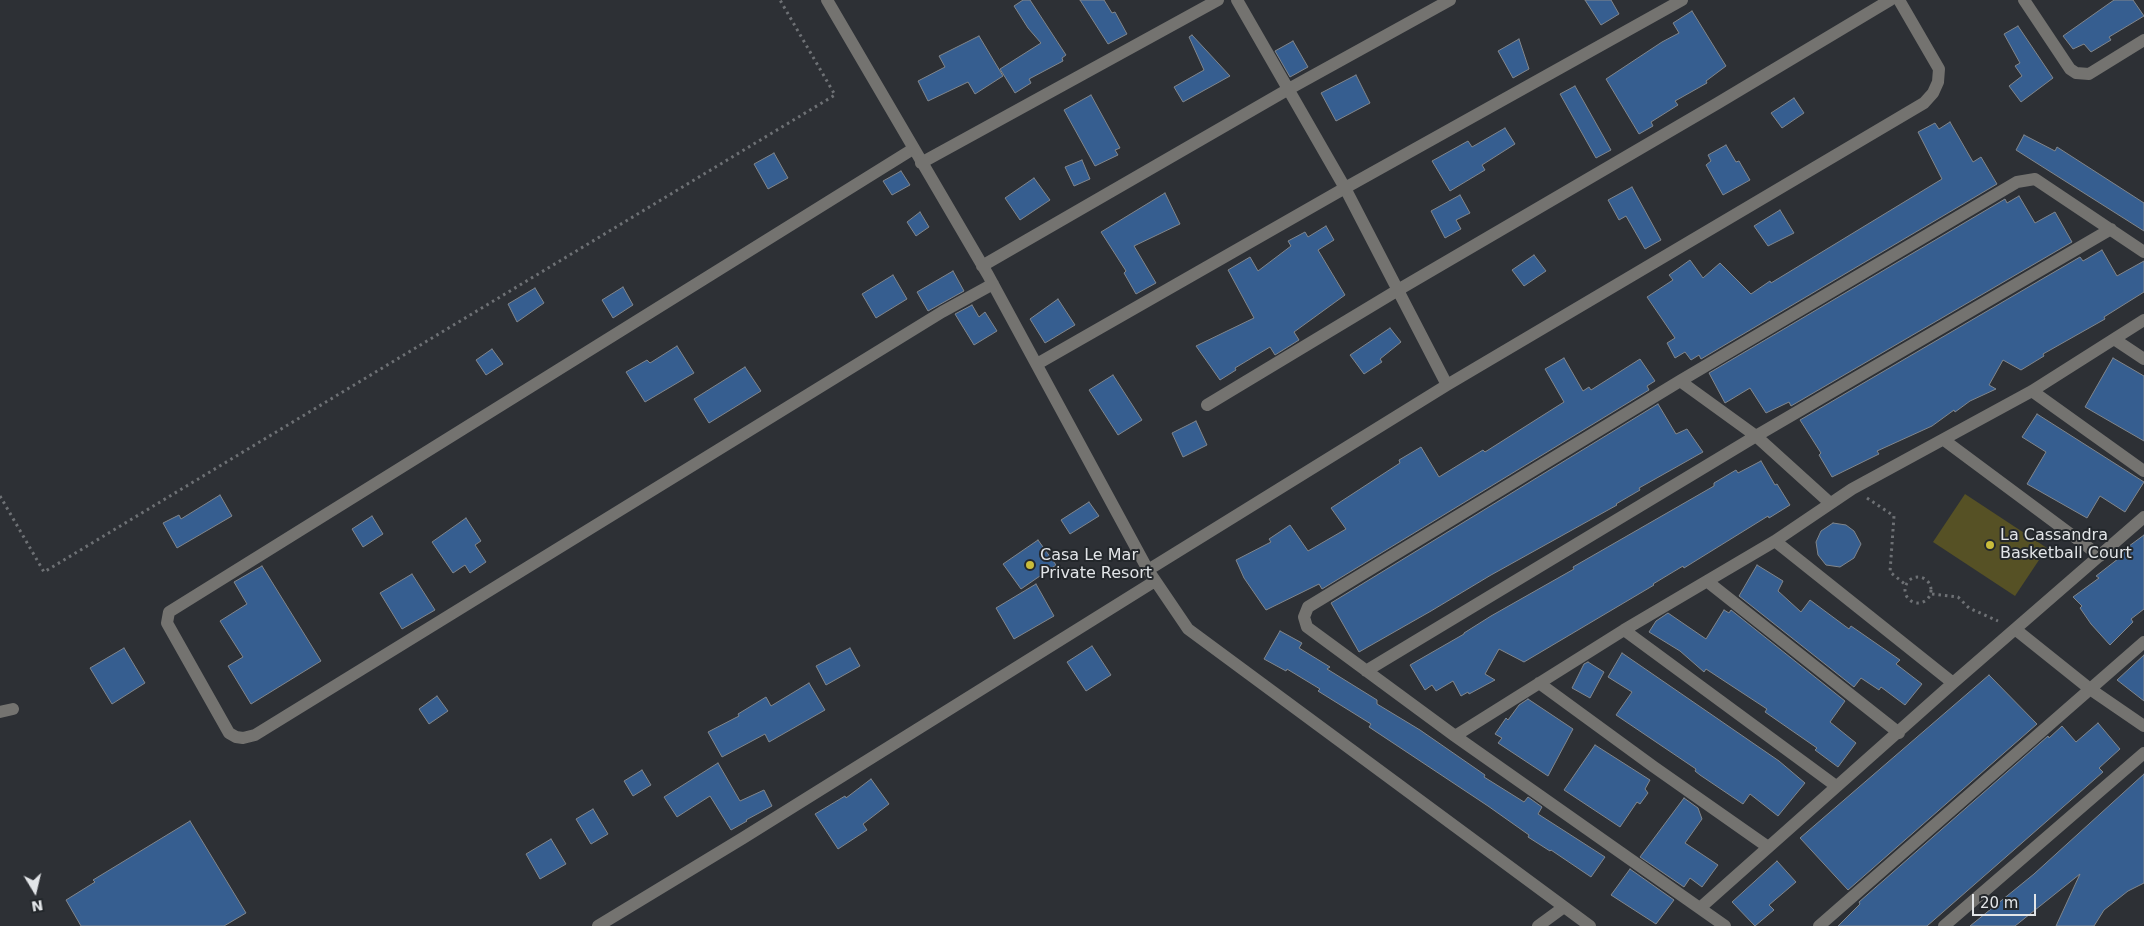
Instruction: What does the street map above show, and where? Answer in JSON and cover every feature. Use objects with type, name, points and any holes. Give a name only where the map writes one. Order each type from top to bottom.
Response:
[{"type":"street","points":[[828,0],[993,284],[1148,570],[1188,629],[1590,926]]},
{"type":"street","points":[[921,163],[1218,0]]},
{"type":"street","points":[[1237,0],[1345,188],[1447,385]]},
{"type":"street","points":[[982,266],[1287,90],[1450,0]]},
{"type":"street","points":[[1037,364],[1345,188],[1682,0]]},
{"type":"street","points":[[1207,405],[1890,0]]},
{"type":"street","points":[[1148,570],[1447,385],[1924,103],[1933,93],[1938,82],[1938,69],[1899,0]]},
{"type":"street","points":[[2024,0],[2070,68],[2076,73],[2090,74],[2144,40]]},
{"type":"street","points":[[913,149],[170,612],[167,623],[229,732],[236,737],[243,738],[255,735],[934,317],[993,284]]},
{"type":"street","points":[[1725,926],[1456,736],[1307,627],[1304,617],[1308,607],[1680,381],[2017,182],[2035,179],[2144,252]]},
{"type":"street","points":[[1366,671],[1756,436],[2111,229]]},
{"type":"street","points":[[1456,736],[1624,630],[1708,582],[1852,489],[2032,391],[2144,320]]},
{"type":"street","points":[[2114,339],[2144,359]]},
{"type":"street","points":[[1680,381],[1756,436],[1830,503]]},
{"type":"street","points":[[2032,391],[2144,471]]},
{"type":"street","points":[[1944,440],[2100,556]]},
{"type":"street","points":[[1700,908],[1836,786],[1899,733],[1953,683],[2144,517]]},
{"type":"street","points":[[1775,540],[1953,683]]},
{"type":"street","points":[[598,926],[1156,581]]},
{"type":"street","points":[[1708,582],[1899,733]]},
{"type":"street","points":[[1624,630],[1836,786]]},
{"type":"street","points":[[2015,630],[2090,690],[2144,726]]},
{"type":"street","points":[[1819,926],[2144,642]]},
{"type":"street","points":[[1539,683],[1768,847]]},
{"type":"street","points":[[0,712],[14,709]]},
{"type":"street","points":[[1944,926],[2144,753]]},
{"type":"street","points":[[1538,926],[1564,907]]},
{"type":"path","points":[[0,496],[44,572],[835,95],[780,0]]},
{"type":"path","points":[[1852,489],[1894,516],[1890,572],[1906,585]]},
{"type":"path","points":[[1912,578],[1924,578],[1932,587],[1932,594],[1923,603],[1912,602],[1905,593],[1906,585],[1912,578]]},
{"type":"path","points":[[1932,594],[1958,597],[1969,608],[2015,630]]},
{"type":"shaded area","name":"La Cassandra Basketball Court","points":[[1965,494],[2047,548],[2015,596],[1933,542]]},
{"type":"building","points":[[1023,0],[1030,0],[1066,55],[1062,58],[1063,61],[1029,79],[1031,83],[1015,93],[1000,69],[1041,43],[1028,28],[1014,6]]},
{"type":"building","points":[[1080,0],[1104,0],[1112,13],[1115,12],[1127,34],[1108,44]]},
{"type":"building","points":[[1585,0],[1611,0],[1619,14],[1601,25]]},
{"type":"building","points":[[2114,0],[2133,0],[2144,16],[2109,37],[2111,40],[2091,52],[2084,44],[2073,49],[2063,36]]},
{"type":"building","points":[[1692,11],[1726,66],[1706,81],[1707,83],[1675,101],[1678,105],[1651,122],[1653,126],[1639,134],[1606,79],[1679,33],[1673,23]]},
{"type":"building","points":[[2018,26],[2053,78],[2021,102],[2009,86],[2022,76],[2015,66],[2020,63],[2004,34]]},
{"type":"building","points":[[1192,35],[1230,76],[1183,102],[1174,87],[1204,70],[1189,37]]},
{"type":"building","points":[[979,36],[1003,76],[975,94],[968,82],[928,101],[918,81],[945,67],[939,56]]},
{"type":"building","points":[[1519,39],[1529,69],[1513,78],[1498,51]]},
{"type":"building","points":[[1293,41],[1308,67],[1290,77],[1275,51]]},
{"type":"building","points":[[1356,75],[1370,103],[1336,121],[1321,93]]},
{"type":"building","points":[[1575,86],[1611,150],[1596,158],[1560,94]]},
{"type":"building","points":[[1091,95],[1120,148],[1115,150],[1118,155],[1095,166],[1064,110]]},
{"type":"building","points":[[1794,98],[1804,113],[1782,128],[1771,113]]},
{"type":"building","points":[[1950,122],[1973,162],[1981,157],[1997,184],[1701,359],[1699,355],[1691,360],[1685,352],[1675,358],[1667,343],[1675,338],[1647,297],[1673,280],[1669,275],[1690,260],[1703,278],[1720,263],[1751,294],[1942,179],[1918,132],[1935,123],[1939,129]]},
{"type":"building","points":[[1505,128],[1515,144],[1482,165],[1485,170],[1450,191],[1432,161],[1468,141],[1472,147]]},
{"type":"building","points":[[2024,135],[2055,151],[2057,147],[2144,203],[2144,231],[2016,150]]},
{"type":"building","points":[[1726,145],[1736,162],[1739,161],[1750,180],[1723,195],[1706,165],[1711,161],[1708,155]]},
{"type":"building","points":[[774,153],[788,178],[768,189],[754,164]]},
{"type":"building","points":[[1082,160],[1090,179],[1074,186],[1065,167]]},
{"type":"building","points":[[901,171],[910,185],[892,195],[883,181]]},
{"type":"building","points":[[1034,178],[1050,200],[1020,220],[1005,198]]},
{"type":"building","points":[[1632,187],[1661,240],[1645,249],[1626,216],[1619,220],[1608,200]]},
{"type":"building","points":[[1165,193],[1180,224],[1134,246],[1156,283],[1136,294],[1124,273],[1126,271],[1101,232]]},
{"type":"building","points":[[1460,195],[1470,213],[1456,220],[1461,229],[1445,238],[1431,211]]},
{"type":"building","points":[[2019,196],[2035,223],[2055,212],[2072,242],[1791,406],[1789,402],[1766,413],[1750,388],[1725,403],[1709,373],[2005,199],[2007,203]]},
{"type":"building","points":[[1780,210],[1794,233],[1768,246],[1754,226]]},
{"type":"building","points":[[920,212],[929,227],[916,236],[907,222]]},
{"type":"building","points":[[1326,226],[1334,240],[1318,250],[1345,295],[1294,332],[1299,340],[1275,355],[1270,347],[1235,368],[1236,370],[1220,380],[1196,346],[1254,318],[1228,270],[1250,257],[1258,271],[1291,246],[1288,241],[1305,232],[1308,237]]},
{"type":"building","points":[[2102,250],[2117,276],[2144,261],[2144,292],[2104,317],[2105,319],[2043,354],[2044,356],[2021,370],[2003,360],[1989,385],[1996,389],[1970,401],[1955,412],[1954,410],[1932,426],[1877,451],[1879,454],[1832,477],[1819,455],[1821,453],[1800,420],[2080,257],[2083,261]]},
{"type":"building","points":[[1534,255],[1546,271],[1524,286],[1512,270]]},
{"type":"building","points":[[953,271],[964,291],[928,311],[917,292]]},
{"type":"building","points":[[893,275],[907,299],[876,318],[862,294]]},
{"type":"building","points":[[623,287],[633,305],[613,318],[602,300]]},
{"type":"building","points":[[535,288],[544,303],[517,322],[508,304]]},
{"type":"building","points":[[1058,299],[1075,325],[1045,343],[1030,319]]},
{"type":"building","points":[[972,305],[979,317],[985,312],[997,331],[974,345],[955,314]]},
{"type":"building","points":[[1390,328],[1401,342],[1380,359],[1382,362],[1364,374],[1350,355]]},
{"type":"building","points":[[677,346],[694,373],[645,402],[626,372],[647,360],[650,363]]},
{"type":"building","points":[[492,349],[503,364],[486,375],[476,360]]},
{"type":"building","points":[[1564,358],[1583,391],[1589,387],[1591,390],[1640,359],[1655,381],[1647,386],[1649,390],[1322,589],[1319,584],[1266,610],[1244,578],[1236,560],[1271,542],[1269,539],[1290,525],[1308,551],[1346,529],[1331,508],[1400,463],[1399,460],[1421,447],[1439,477],[1483,450],[1485,452],[1564,402],[1545,369]]},
{"type":"building","points":[[2113,358],[2144,376],[2144,441],[2085,407]]},
{"type":"building","points":[[745,367],[761,391],[709,423],[694,399]]},
{"type":"building","points":[[1113,375],[1142,420],[1118,435],[1089,390]]},
{"type":"building","points":[[1658,404],[1676,434],[1687,429],[1703,452],[1639,488],[1640,490],[1617,505],[1491,575],[1359,652],[1331,603]]},
{"type":"building","points":[[2037,414],[2144,482],[2125,512],[2100,496],[2087,518],[2027,484],[2046,452],[2022,437]]},
{"type":"building","points":[[1196,421],[1207,445],[1183,457],[1172,433]]},
{"type":"building","points":[[1761,461],[1775,485],[1777,484],[1790,505],[1769,518],[1768,516],[1684,568],[1683,566],[1524,662],[1499,649],[1485,674],[1495,680],[1469,694],[1468,692],[1461,696],[1453,681],[1436,691],[1432,685],[1425,690],[1410,665],[1574,569],[1573,567],[1714,486],[1714,483],[1736,470],[1738,473]]},
{"type":"building","points":[[220,495],[232,516],[177,548],[163,523],[179,515],[181,519]]},
{"type":"building","points":[[1089,502],[1099,516],[1070,534],[1061,520]]},
{"type":"building","points":[[372,516],[383,534],[363,547],[352,529]]},
{"type":"building","points":[[466,518],[481,541],[475,545],[486,562],[470,573],[465,565],[453,573],[432,542]]},
{"type":"building","points":[[1833,523],[1846,525],[1854,531],[1861,544],[1854,558],[1840,567],[1826,565],[1818,555],[1816,542],[1821,531]]},
{"type":"building","points":[[2144,535],[2144,609],[2131,619],[2133,622],[2110,645],[2091,624],[2080,608],[2082,606],[2073,597],[2099,578],[2096,576],[2123,555],[2121,552]]},
{"type":"building","name":"Casa Le Mar Private Resort","points":[[1038,540],[1056,565],[1021,589],[1003,564]]},
{"type":"building","points":[[1757,565],[1783,581],[1778,591],[1801,612],[1810,600],[1849,629],[1851,626],[1900,660],[1896,664],[1922,684],[1905,705],[1881,687],[1879,690],[1861,678],[1854,687],[1739,596]]},
{"type":"building","points":[[262,566],[321,661],[251,704],[228,666],[243,657],[220,621],[247,604],[234,582]]},
{"type":"building","points":[[412,574],[435,610],[402,629],[380,593]]},
{"type":"building","points":[[1036,584],[1054,616],[1014,639],[996,608]]},
{"type":"building","points":[[1724,610],[1729,613],[1731,610],[1845,701],[1830,722],[1856,743],[1838,767],[1815,750],[1817,748],[1765,712],[1767,709],[1706,669],[1704,672],[1680,651],[1649,632],[1656,621],[1668,613],[1706,639]]},
{"type":"building","points":[[1280,631],[1302,643],[1299,648],[1330,667],[1327,669],[1377,700],[1377,704],[1420,730],[1485,775],[1484,777],[1524,802],[1528,797],[1542,807],[1538,814],[1605,857],[1591,877],[1528,837],[1529,835],[1488,806],[1369,727],[1371,724],[1318,691],[1320,689],[1287,669],[1286,671],[1264,659]]},
{"type":"building","points":[[1092,646],[1111,675],[1086,691],[1067,662]]},
{"type":"building","points":[[124,648],[145,683],[112,704],[90,668]]},
{"type":"building","points":[[850,648],[860,666],[826,685],[816,666]]},
{"type":"building","points":[[1622,653],[1779,761],[1805,783],[1778,816],[1750,794],[1743,804],[1700,775],[1695,771],[1696,769],[1616,715],[1632,692],[1608,677]]},
{"type":"building","points":[[2144,655],[2144,701],[2117,680]]},
{"type":"building","points":[[1588,662],[1604,672],[1590,698],[1572,688],[1584,664]]},
{"type":"building","points":[[1989,675],[2037,724],[1848,890],[1800,838]]},
{"type":"building","points":[[809,683],[825,710],[769,742],[765,734],[722,757],[708,732],[739,716],[738,714],[766,697],[771,706]]},
{"type":"building","points":[[437,696],[448,711],[429,724],[419,709]]},
{"type":"building","points":[[1528,699],[1573,729],[1548,776],[1498,743],[1502,738],[1495,734],[1506,718],[1508,720],[1519,705]]},
{"type":"building","points":[[2098,723],[2120,749],[2099,768],[2103,772],[1927,926],[1838,926],[1860,904],[1859,902],[2048,736],[2049,738],[2062,726],[2076,742]]},
{"type":"building","points":[[1595,745],[1650,780],[1645,789],[1648,793],[1640,804],[1637,802],[1620,827],[1564,790]]},
{"type":"building","points":[[718,763],[740,801],[764,790],[772,806],[731,830],[710,796],[677,817],[664,797]]},
{"type":"building","points":[[642,770],[651,785],[633,796],[624,781]]},
{"type":"building","points":[[2144,774],[2144,883],[2128,891],[2104,910],[2094,926],[2056,926],[2080,874],[2015,926],[1970,926],[2034,874]]},
{"type":"building","points":[[871,779],[889,804],[863,824],[867,830],[838,849],[815,814],[845,796],[846,798]]},
{"type":"building","points":[[1684,798],[1698,808],[1702,819],[1685,843],[1718,865],[1702,887],[1690,878],[1684,887],[1640,857]]},
{"type":"building","points":[[593,809],[608,834],[591,844],[576,819]]},
{"type":"building","points":[[190,821],[246,913],[224,926],[81,926],[66,900],[95,882],[93,880]]},
{"type":"building","points":[[551,839],[566,864],[540,879],[526,854]]},
{"type":"building","points":[[1777,861],[1796,882],[1769,905],[1774,910],[1755,926],[1732,902]]},
{"type":"building","points":[[1630,869],[1674,900],[1656,924],[1611,895]]},
{"type":"place","name":"La Cassandra Basketball Court","points":[[1990,545]]},
{"type":"place","name":"Casa Le Mar Private Resort","points":[[1030,565]]}]
